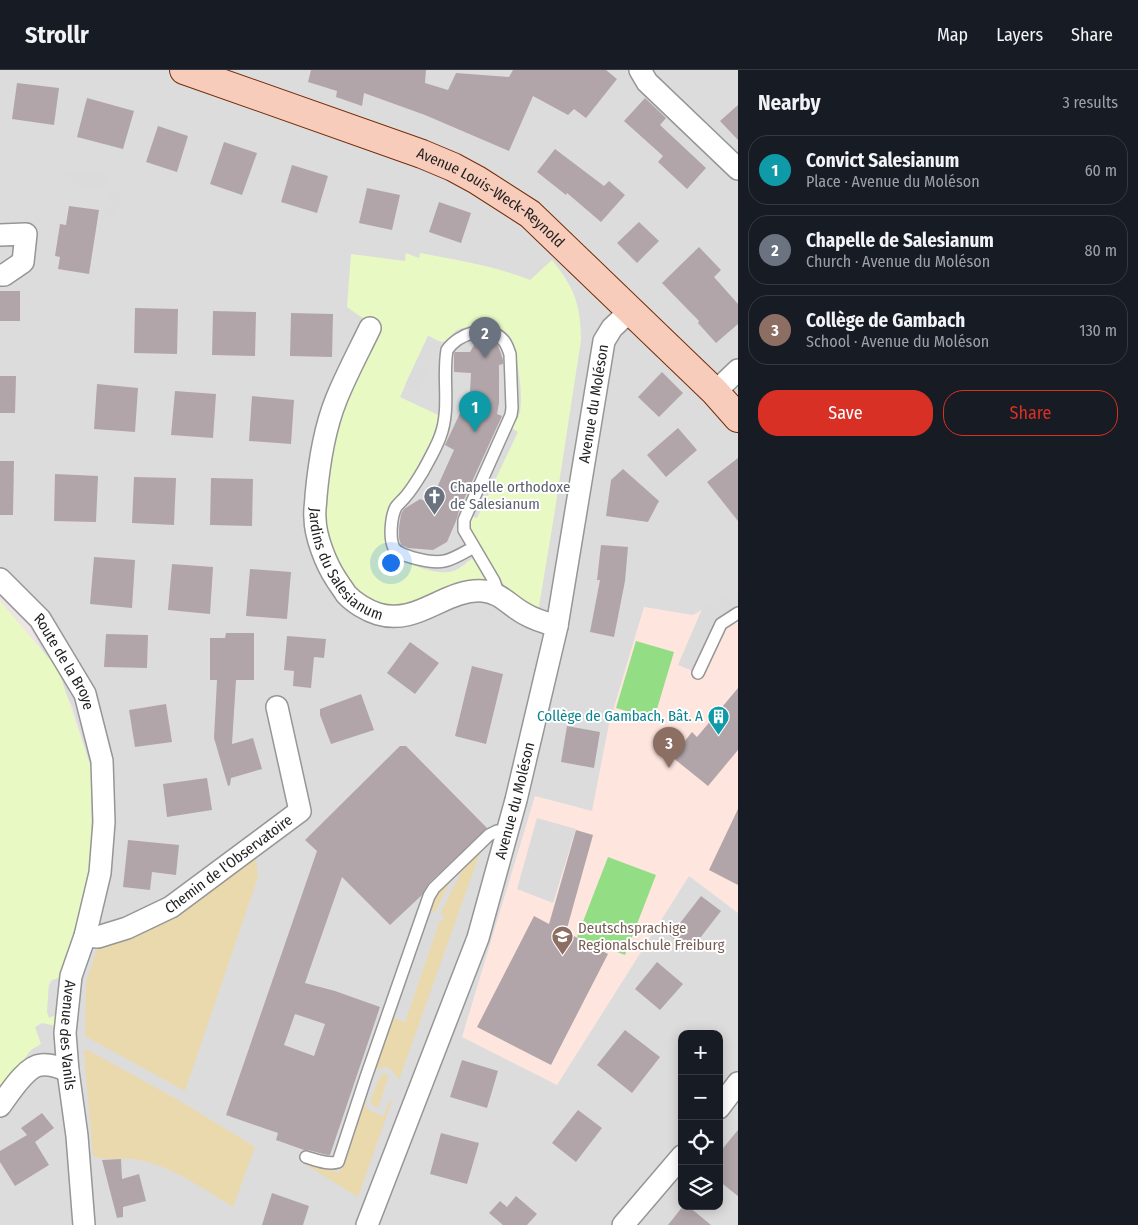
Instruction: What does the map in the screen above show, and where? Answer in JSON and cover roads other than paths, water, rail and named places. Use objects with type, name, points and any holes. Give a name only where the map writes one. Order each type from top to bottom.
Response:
[{"type":"main road","name":"Avenue Louis-Weck-Reynold","points":[[184,70],[422,154],[477,180],[530,214],[716,392],[738,418]]},
{"type":"street","points":[[640,70],[647,82],[738,169]]},
{"type":"street","points":[[0,235],[26,234],[23,262],[4,275],[0,275]]},
{"type":"street","name":"Avenue du Moléson","points":[[367,1225],[478,938],[521,783],[557,626],[604,342],[612,328],[631,310]]},
{"type":"street","name":"Jardins du Salesianum","points":[[370,328],[335,401],[324,438],[318,478],[315,519],[321,550],[332,574],[348,596],[365,608],[379,614],[397,617],[415,614],[451,596],[468,591],[485,591],[503,598],[524,614],[557,626]]},
{"type":"street","points":[[716,392],[738,370]]},
{"type":"street","name":"Route de la Broye","points":[[0,579],[40,618],[85,694],[102,761]]},
{"type":"street","name":"Chemin de l'Observatoire","points":[[84,936],[98,937],[127,928],[170,907],[300,811],[277,707]]},
{"type":"street","name":"Avenue des Vanils","points":[[84,1225],[78,1136],[68,1070],[65,1033],[71,976],[84,936],[100,873],[104,822],[102,761]]},
{"type":"street","points":[[0,1106],[26,1073],[39,1064],[52,1065],[68,1070]]},
{"type":"street","points":[[723,1103],[738,1083]]},
{"type":"street","points":[[623,1225],[678,1161]]},
{"type":"lane","points":[[474,547],[448,561],[438,563],[427,562],[404,555],[394,548],[391,526],[397,506],[424,470],[440,436],[446,409],[447,350],[451,344],[462,337],[472,333],[489,332],[502,338],[508,346],[512,408],[511,415],[464,520],[464,530],[474,547],[494,581],[496,587],[494,594]]},
{"type":"lane","points":[[698,673],[721,624],[738,613]]},
{"type":"lane","points":[[306,1157],[326,1163],[333,1164],[338,1162],[429,896],[434,888],[489,835],[497,831],[507,831]]},
{"type":"place","name":"Chapelle de Salesianum","points":[[485,358]]},
{"type":"place","name":"Convict Salesianum","points":[[475,432]]},
{"type":"place","name":"Chapelle orthodoxe de Salesianum","points":[[434,515]]},
{"type":"place","name":"Collège de Gambach, Bât. A","points":[[719,735]]},
{"type":"place","name":"Collège de Gambach","points":[[669,768]]},
{"type":"place","name":"Deutschsprachige Regionalschule Freiburg","points":[[562,956]]}]
